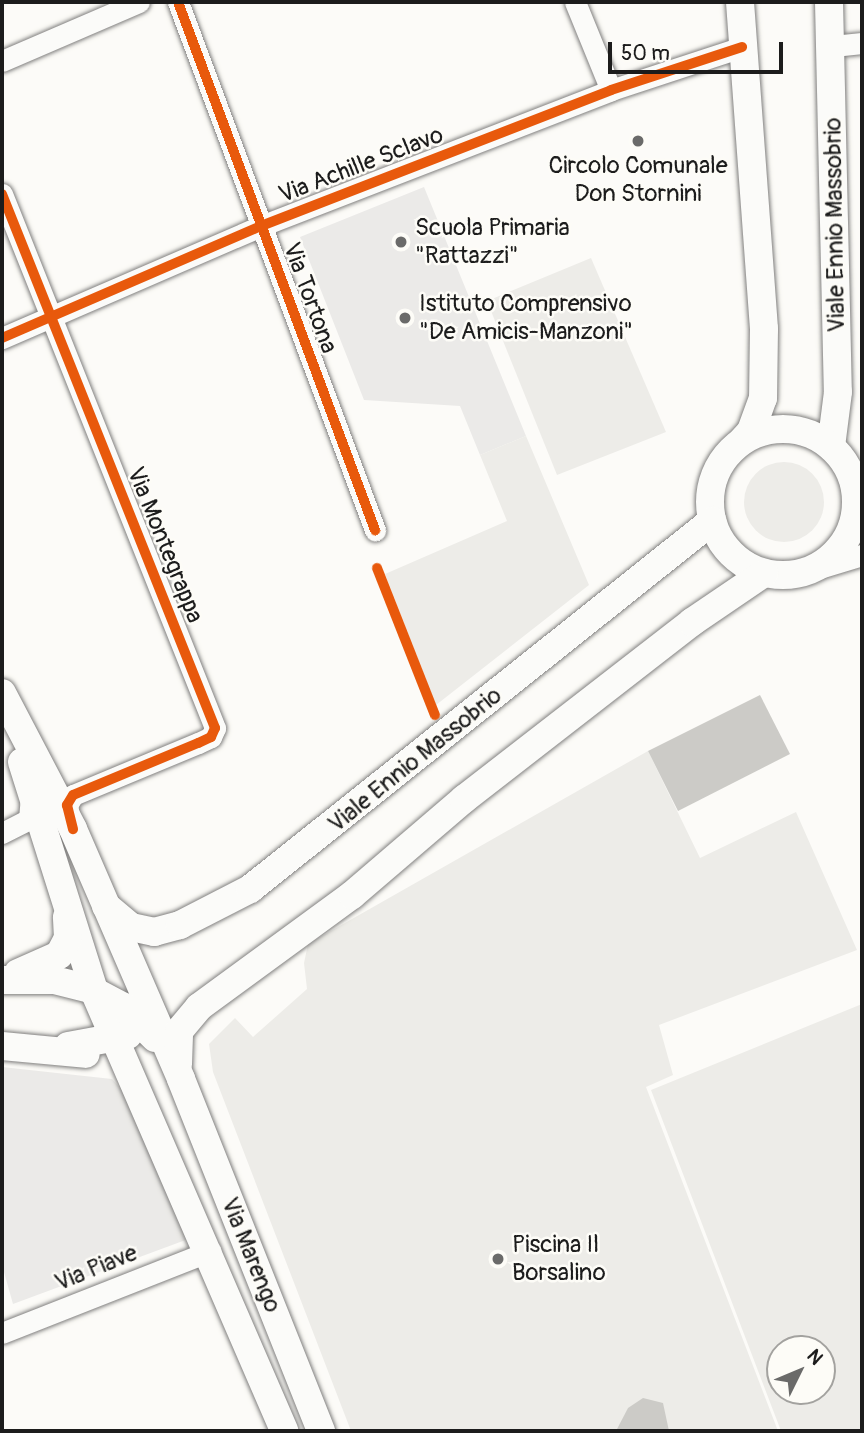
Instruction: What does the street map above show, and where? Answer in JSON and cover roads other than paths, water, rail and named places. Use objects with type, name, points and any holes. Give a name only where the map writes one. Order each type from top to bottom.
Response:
[{"type":"main road","points":[[740,2],[764,329],[763,398],[751,431],[742,441],[715,476],[712,521],[722,544],[741,562],[764,573],[803,573],[821,565],[847,538],[854,521],[859,490],[846,466],[831,447],[811,435],[788,429],[764,432],[742,441]]},
{"type":"main road","name":"Viale Ennio Massobrio","points":[[829,2],[833,46],[838,399],[831,447]]},
{"type":"main road","name":"Viale Ennio Massobrio","points":[[101,898],[113,913],[139,930],[180,925],[250,889],[343,819],[712,521]]},
{"type":"main road","points":[[181,1079],[179,1031],[213,995],[352,895],[464,799],[692,622],[764,573]]},
{"type":"main road","points":[[6,702],[72,829],[101,898],[129,1003],[128,1079]]},
{"type":"main road","points":[[6,702],[66,908],[86,960],[94,991]]},
{"type":"main road","points":[[8,979],[34,969],[59,954],[68,938],[66,908]]},
{"type":"main road","points":[[63,1048],[129,1003],[155,945],[180,925]]},
{"type":"main road","points":[[86,960],[129,1003]]},
{"type":"main road","points":[[86,960],[129,1003]]},
{"type":"main road","points":[[8,979],[86,960]]},
{"type":"main road","points":[[8,979],[54,979],[129,1003],[175,1005],[213,995]]},
{"type":"main road","name":"Via Marengo","points":[[129,1003],[181,1079],[321,1431]]},
{"type":"main road","points":[[2,1046],[63,1048],[108,1060],[128,1079],[210,1251],[284,1431]]},
{"type":"street","points":[[2,61],[139,2]]},
{"type":"street","name":"Via Tortona","points":[[178,2],[375,530]]},
{"type":"street","points":[[575,2],[611,90]]},
{"type":"street","points":[[833,46],[862,43]]},
{"type":"street","name":"Via Achille Sclavo","points":[[2,338],[261,226],[611,90],[742,47]]},
{"type":"street","name":"Via Montegrappa","points":[[2,194],[215,728],[214,734],[198,743],[72,795],[67,805],[72,829]]},
{"type":"street","points":[[803,573],[862,555]]},
{"type":"street","points":[[2,833],[27,821],[32,796]]},
{"type":"street","name":"Via Piave","points":[[2,1333],[210,1251]]},
{"type":"place","name":"Circolo Comunale Don Stornini","points":[[638,141]]},
{"type":"place","name":"Scuola Primaria \"Rattazzi\"","points":[[401,242]]},
{"type":"place","name":"Istituto Comprensivo \"De Amicis-Manzoni\"","points":[[405,318]]},
{"type":"place","name":"Piscina Il Borsalino","points":[[498,1259]]}]
